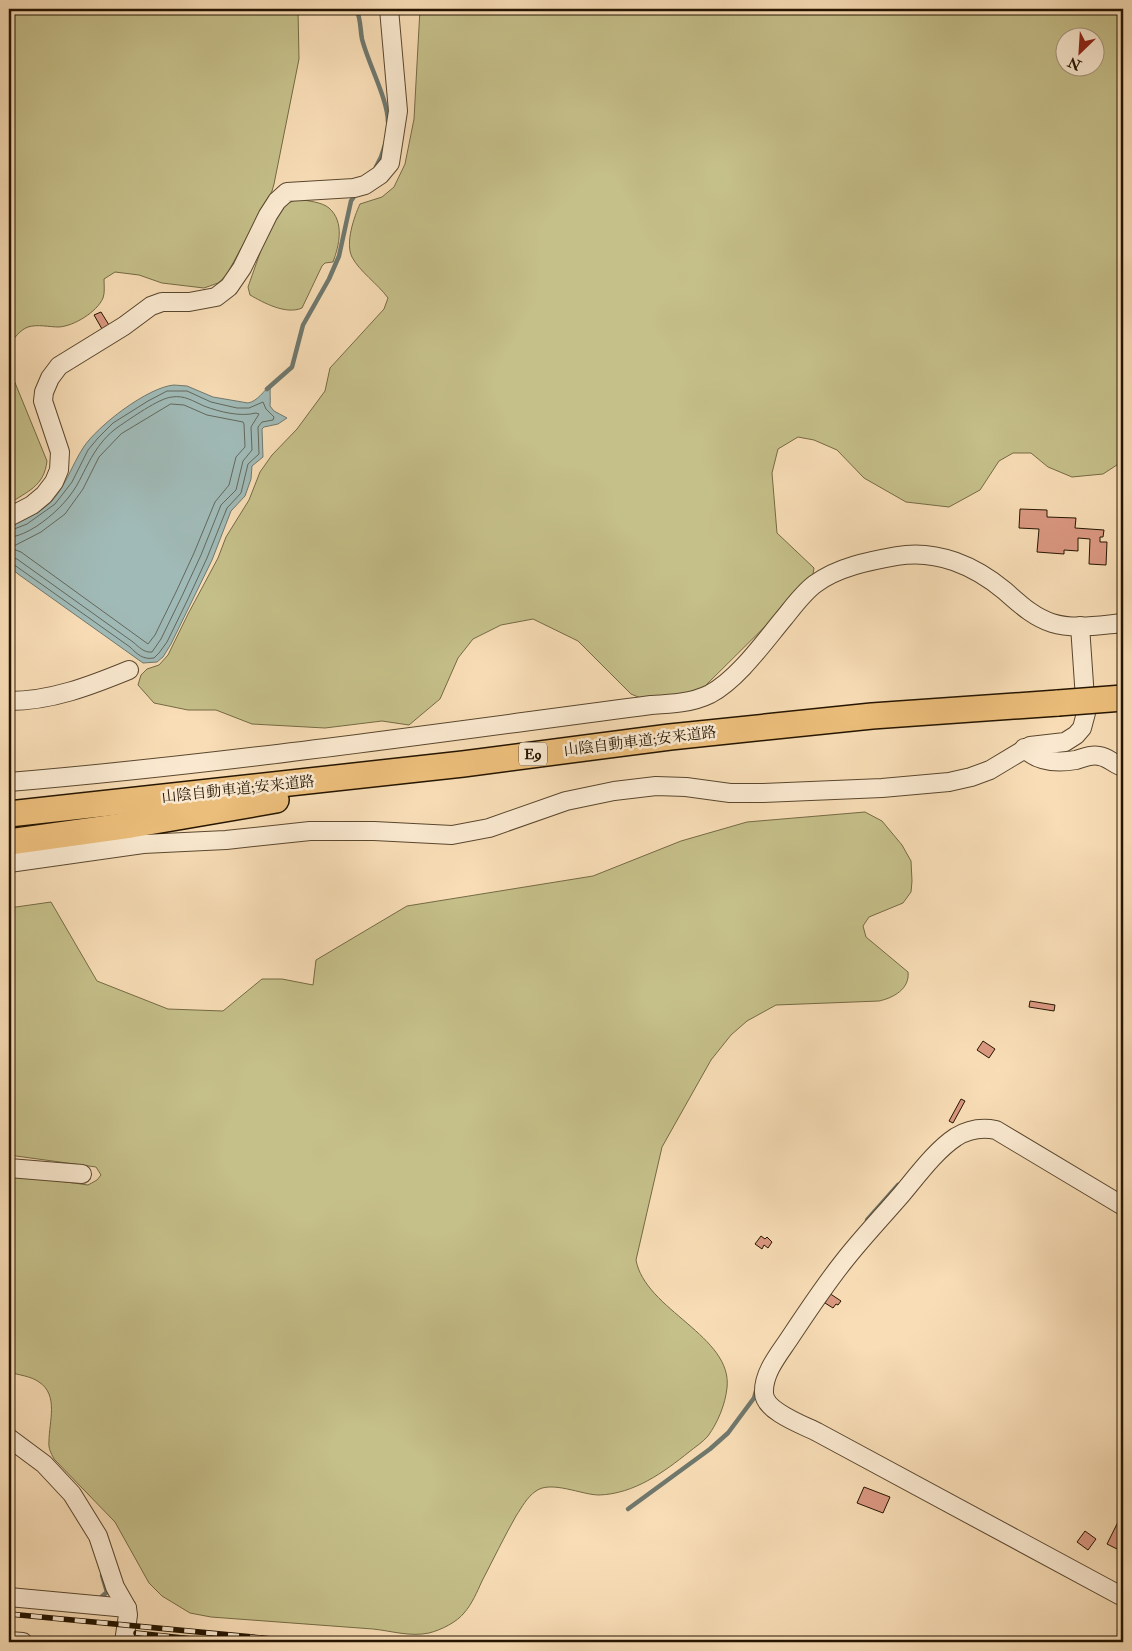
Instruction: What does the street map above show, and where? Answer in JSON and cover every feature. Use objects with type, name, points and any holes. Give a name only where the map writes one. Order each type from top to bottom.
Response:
[{"type":"highway","name":"山陰自動車道;安来道路","points":[[9,814],[463,764],[670,736],[882,715],[1123,698]]},
{"type":"highway","points":[[9,842],[131,825],[463,764]]},
{"type":"highway","points":[[9,799],[258,780],[316,780]]},
{"type":"street","points":[[9,517],[32,505],[44,495],[60,470],[60,452],[43,401],[44,392],[50,378],[59,366],[124,326],[151,306],[162,302],[189,302],[216,297],[230,287],[242,268],[277,200],[288,192],[354,188],[365,185],[380,174],[390,162],[398,111],[389,9]]},
{"type":"street","points":[[9,782],[107,774],[651,705],[683,703],[710,694],[739,672],[815,584],[843,569],[898,556],[921,554],[954,560],[992,581],[1036,617],[1051,623],[1064,626],[1123,623]]},
{"type":"street","points":[[9,863],[143,844],[226,840],[310,831],[374,831],[452,835],[489,828],[566,801],[614,791],[656,786],[686,787],[730,793],[763,793],[882,788],[949,782],[990,770],[1024,748],[1037,744],[1065,742],[1076,735],[1082,728],[1086,713],[1080,626]]},
{"type":"street","points":[[9,701],[44,699],[87,687],[129,670]]},
{"type":"street","points":[[1024,748],[1030,754],[1048,760],[1076,760],[1096,755],[1107,757],[1123,767]]},
{"type":"street","points":[[1123,1206],[996,1130],[984,1128],[969,1130],[955,1137],[934,1157],[844,1260],[826,1284],[770,1369],[765,1383],[764,1394],[767,1402],[783,1416],[817,1432],[1123,1597]]},
{"type":"street","points":[[9,1168],[82,1174]]},
{"type":"street","points":[[9,1438],[44,1464],[72,1494],[98,1536],[115,1587],[128,1615],[124,1642]]},
{"type":"street","points":[[9,1597],[126,1608]]},
{"type":"street","points":[[9,1641],[23,1642]]},
{"type":"shaded area","points":[[9,9],[298,9],[299,59],[272,191],[226,276],[218,283],[204,288],[162,283],[139,275],[115,272],[104,279],[103,298],[90,313],[65,326],[28,327],[17,335],[9,346]]},
{"type":"shaded area","points":[[420,9],[1123,9],[1123,461],[1103,474],[1072,477],[1048,467],[1031,453],[1013,453],[999,461],[980,490],[949,507],[906,502],[864,478],[837,450],[814,440],[798,437],[778,449],[772,473],[777,533],[814,568],[812,580],[701,690],[678,699],[643,699],[631,694],[578,641],[533,619],[501,625],[473,639],[458,658],[440,699],[409,725],[382,721],[325,728],[252,724],[216,710],[188,710],[154,703],[138,685],[141,675],[147,669],[159,665],[168,655],[218,558],[226,537],[249,500],[260,472],[272,455],[297,429],[325,391],[330,368],[384,309],[388,298],[355,262],[350,251],[350,238],[360,204],[382,197],[394,187],[405,164],[414,119]]},
{"type":"shaded area","points":[[298,199],[319,203],[329,208],[337,220],[339,242],[333,262],[325,263],[322,266],[302,308],[289,310],[275,307],[250,295],[248,287],[267,233],[281,206]]},
{"type":"shaded area","points":[[9,368],[47,461],[45,470],[38,483],[9,504]]},
{"type":"shaded area","points":[[865,812],[882,821],[902,845],[911,861],[911,892],[903,903],[869,917],[863,926],[866,937],[908,972],[908,978],[903,988],[890,998],[879,1001],[776,1005],[747,1021],[731,1035],[711,1060],[662,1147],[636,1260],[643,1278],[655,1294],[717,1353],[725,1370],[727,1388],[725,1401],[718,1419],[708,1436],[659,1474],[624,1491],[599,1495],[550,1487],[542,1488],[533,1493],[516,1516],[467,1609],[453,1622],[434,1632],[408,1634],[373,1629],[211,1617],[190,1613],[162,1596],[149,1583],[115,1522],[54,1459],[49,1444],[51,1401],[45,1387],[32,1378],[9,1372],[9,1174],[88,1185],[97,1180],[101,1175],[96,1167],[9,1155],[9,908],[51,902],[97,981],[168,1009],[223,1011],[262,979],[282,979],[313,985],[316,960],[407,906],[593,876],[681,841],[747,822]]},
{"type":"water","points":[[174,385],[187,386],[213,397],[248,403],[258,398],[271,385],[270,406],[274,411],[287,418],[278,424],[262,429],[263,457],[252,466],[251,479],[245,496],[231,511],[212,560],[171,644],[163,657],[157,662],[143,663],[9,566],[9,527],[37,513],[52,501],[83,448],[99,429],[137,400],[163,387]]},
{"type":"building","points":[[101,312],[109,325],[102,329],[94,315]]},
{"type":"building","points":[[1020,509],[1047,510],[1047,517],[1076,518],[1075,528],[1104,530],[1103,537],[1100,537],[1100,542],[1107,542],[1106,565],[1089,564],[1090,539],[1078,538],[1078,551],[1064,550],[1064,554],[1037,552],[1039,529],[1019,528]]},
{"type":"building","points":[[1030,1001],[1055,1005],[1054,1011],[1029,1007]]},
{"type":"building","points":[[983,1041],[995,1049],[989,1058],[977,1050]]},
{"type":"building","points":[[961,1099],[965,1101],[953,1123],[949,1121]]},
{"type":"building","points":[[761,1236],[765,1239],[767,1237],[772,1242],[768,1248],[764,1245],[762,1249],[755,1244]]},
{"type":"building","points":[[829,1293],[841,1301],[833,1308],[825,1303],[826,1301],[824,1300]]},
{"type":"building","points":[[864,1487],[890,1497],[883,1513],[857,1503]]},
{"type":"building","points":[[1120,1518],[1123,1520],[1123,1552],[1107,1544]]},
{"type":"building","points":[[1085,1531],[1096,1539],[1088,1550],[1077,1542]]},
{"type":"waterway","points":[[356,9],[360,20],[362,39],[385,103],[388,122]]},
{"type":"waterway","points":[[376,167],[385,145]]},
{"type":"waterway","points":[[267,389],[292,367],[303,325],[329,279],[339,256],[351,201],[355,195]]},
{"type":"waterway","points":[[867,1220],[898,1185]]},
{"type":"waterway","points":[[628,1509],[710,1449],[728,1433],[754,1398],[756,1391]]},
{"type":"waterway","points":[[98,1600],[107,1592],[102,1575]]},
{"type":"railway","points":[[9,1614],[305,1642]]},
{"type":"railway","points":[[136,1633],[221,1642]]}]
